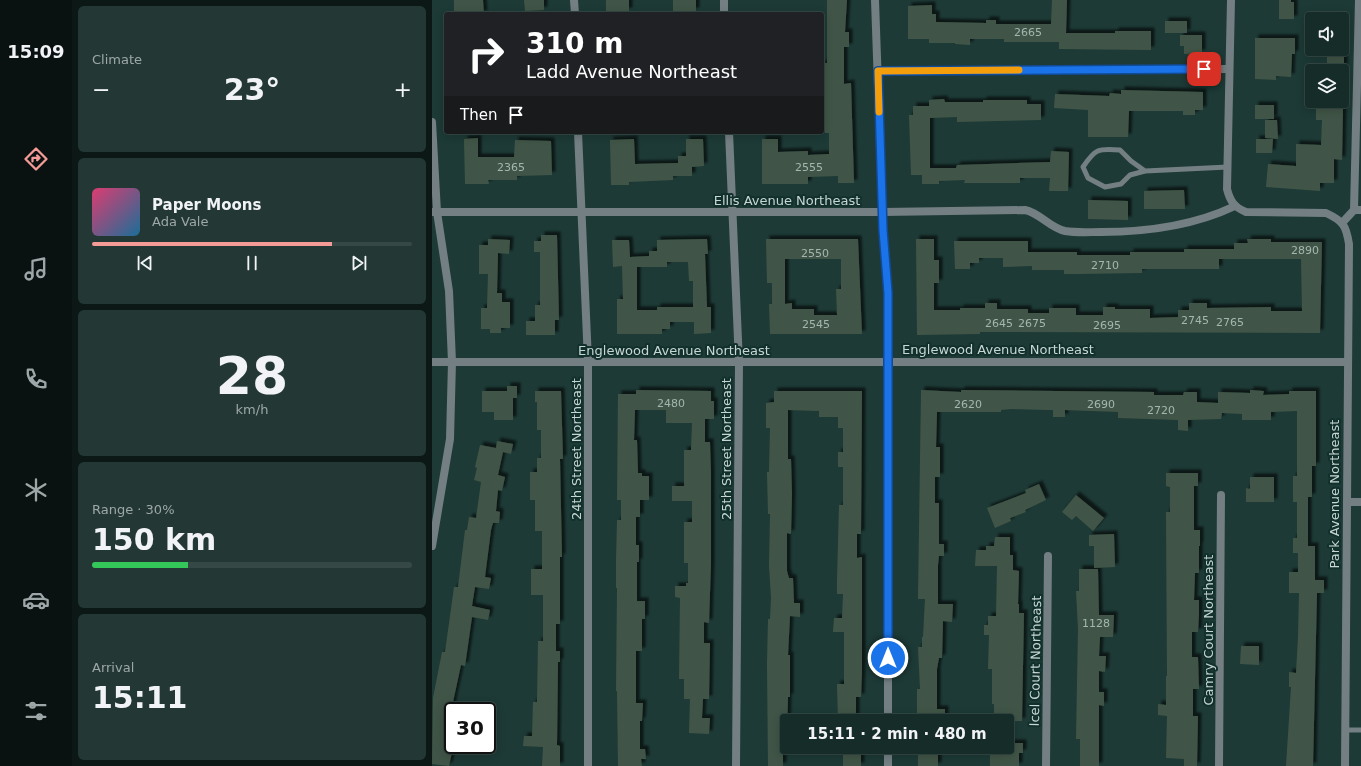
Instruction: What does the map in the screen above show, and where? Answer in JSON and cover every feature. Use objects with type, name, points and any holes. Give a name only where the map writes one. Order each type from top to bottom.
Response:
[{"type":"street","points":[[574,0],[575,12]]},
{"type":"street","points":[[724,0],[724,12]]},
{"type":"street","points":[[875,0],[883,212],[888,293],[888,714]]},
{"type":"street","points":[[1231,0],[1227,189],[1235,206],[1246,212],[1252,213],[1326,213],[1338,218],[1342,223],[1358,210],[1360,57],[1359,0]]},
{"type":"street","points":[[878,71],[1229,69]]},
{"type":"street","points":[[432,122],[434,212],[449,291],[452,362],[450,439],[432,546]]},
{"type":"street","name":"24th Street Northeast","points":[[578,134],[588,361],[588,766]]},
{"type":"street","name":"25th Street Northeast","points":[[729,134],[739,362],[736,766]]},
{"type":"street","name":"Ellis Avenue Northeast","points":[[434,212],[883,212],[1025,210],[1033,211],[1062,231],[1138,232],[1214,216],[1235,206]]},
{"type":"street","name":"Park Avenue Northeast","points":[[1342,223],[1349,244],[1344,766]]},
{"type":"street","name":"Englewood Avenue Northeast","points":[[432,362],[1347,362]]},
{"type":"street","name":"Camry Court Northeast","points":[[1220,766],[1221,495]]},
{"type":"street","points":[[1347,502],[1361,502]]},
{"type":"street","name":"Icel Court Northeast","points":[[1046,766],[1048,556]]},
{"type":"street","points":[[888,754],[888,766]]},
{"type":"lane","points":[[1145,171],[1130,161],[1120,150],[1104,149],[1093,152],[1083,167],[1088,178],[1105,187],[1121,184],[1130,175],[1145,171],[1228,167]]},
{"type":"lane","points":[[1345,730],[1361,730]]},
{"type":"building","points":[[454,0],[483,0],[484,12],[454,12]]},
{"type":"building","points":[[524,0],[544,0],[544,10],[525,11]]},
{"type":"building","points":[[606,0],[629,0],[629,11],[606,12]]},
{"type":"building","points":[[673,0],[696,0],[696,11],[673,12]]},
{"type":"building","points":[[827,0],[847,0],[845,32],[849,32],[849,47],[844,47],[844,84],[851,83],[854,183],[838,183],[838,176],[808,177],[808,184],[762,184],[762,139],[778,139],[778,152],[808,151],[808,155],[829,154],[829,133],[825,133],[824,63],[827,63]]},
{"type":"building","points":[[1052,0],[1067,0],[1066,33],[1151,31],[1151,50],[1059,49],[1059,42],[1004,42],[1004,39],[970,39],[970,45],[955,43],[929,43],[929,39],[908,39],[908,6],[932,5],[932,14],[936,14],[936,22],[986,23],[986,20],[996,20],[996,24],[1051,24]]},
{"type":"building","points":[[1279,0],[1291,0],[1291,2],[1294,2],[1294,19],[1279,19]]},
{"type":"building","points":[[1165,21],[1187,21],[1187,33],[1165,33]]},
{"type":"building","points":[[1180,35],[1202,35],[1202,53],[1184,54],[1184,46],[1180,46]]},
{"type":"building","points":[[1255,38],[1295,38],[1295,54],[1292,54],[1291,77],[1276,76],[1276,80],[1255,79]]},
{"type":"building","points":[[1327,56],[1344,56],[1344,64],[1327,64]]},
{"type":"building","points":[[1121,90],[1203,92],[1203,110],[1195,110],[1195,115],[1183,115],[1183,111],[1129,111],[1128,137],[1088,137],[1088,110],[1054,108],[1055,94],[1109,96],[1110,93],[1121,94]]},
{"type":"building","points":[[944,99],[945,102],[1027,100],[1027,104],[1041,104],[1041,120],[957,122],[957,117],[930,118],[930,168],[956,168],[957,165],[1050,162],[1051,151],[1069,152],[1068,191],[1049,191],[1050,178],[1020,178],[1020,183],[964,183],[965,180],[939,181],[939,184],[922,184],[922,175],[911,175],[909,115],[913,115],[913,106],[929,106],[929,100]]},
{"type":"building","points":[[1255,105],[1274,105],[1274,119],[1255,119]]},
{"type":"building","points":[[1316,108],[1343,109],[1342,160],[1334,159],[1334,183],[1320,183],[1320,191],[1266,187],[1268,164],[1296,166],[1296,144],[1321,145],[1322,120],[1316,120]]},
{"type":"building","points":[[1265,120],[1277,120],[1278,139],[1265,138]]},
{"type":"building","points":[[478,138],[478,157],[514,157],[515,140],[551,141],[552,175],[517,176],[517,180],[488,180],[489,184],[465,184],[464,139]]},
{"type":"building","points":[[634,139],[635,164],[678,163],[678,156],[686,156],[686,139],[703,139],[704,166],[692,167],[692,176],[673,176],[673,180],[629,182],[629,185],[611,185],[610,140]]},
{"type":"building","points":[[1256,139],[1273,139],[1272,153],[1256,153]]},
{"type":"building","points":[[1184,190],[1185,209],[1144,209],[1144,191]]},
{"type":"building","points":[[1088,200],[1128,201],[1128,220],[1088,219]]},
{"type":"building","points":[[541,235],[557,235],[559,320],[555,320],[555,335],[526,335],[526,321],[535,321],[535,305],[540,305],[540,252],[534,252],[534,241],[541,241]]},
{"type":"building","points":[[488,239],[510,240],[509,254],[498,253],[497,293],[502,293],[502,302],[510,302],[510,328],[501,328],[501,333],[490,333],[490,329],[481,329],[481,308],[487,308],[488,274],[479,274],[479,245],[488,245]]},
{"type":"building","points":[[707,239],[708,254],[705,254],[707,307],[711,307],[711,333],[694,334],[694,322],[670,322],[670,329],[662,329],[662,334],[617,334],[617,299],[623,299],[622,266],[613,267],[612,240],[629,240],[630,257],[649,256],[649,251],[657,251],[657,240]],"holes":[[[667,262],[688,262],[689,281],[693,281],[693,307],[657,307],[657,310],[637,310],[637,267],[667,267]]]},
{"type":"building","points":[[766,239],[858,239],[862,334],[770,334],[769,304],[772,304],[772,283],[767,283]],"holes":[[[785,259],[841,259],[841,289],[836,289],[837,315],[814,315],[814,309],[792,309],[792,303],[785,304]]]},
{"type":"building","points":[[916,239],[934,239],[934,260],[939,260],[939,283],[934,283],[934,310],[985,308],[985,303],[997,303],[997,309],[1028,309],[1028,313],[1049,313],[1049,308],[1076,308],[1076,315],[1103,315],[1103,307],[1115,307],[1115,309],[1150,309],[1150,318],[1178,317],[1178,310],[1189,310],[1189,303],[1207,303],[1207,308],[1271,307],[1271,311],[1302,311],[1301,259],[1219,259],[1219,269],[1142,269],[1142,273],[1064,274],[1064,270],[1032,270],[1032,266],[1003,267],[1003,258],[979,258],[979,263],[970,263],[970,269],[955,269],[954,241],[1028,241],[1028,252],[1077,252],[1077,255],[1130,255],[1130,252],[1184,252],[1184,249],[1234,249],[1234,243],[1248,243],[1247,239],[1271,239],[1271,242],[1322,242],[1320,333],[980,332],[980,334],[917,335]]},
{"type":"building","points":[[507,386],[517,386],[517,398],[513,398],[513,420],[494,420],[494,412],[482,412],[482,391],[507,391]]},
{"type":"building","points":[[636,390],[711,391],[711,401],[714,401],[714,419],[705,419],[705,442],[710,442],[711,564],[709,623],[704,622],[704,643],[710,643],[709,699],[703,699],[702,718],[710,718],[709,734],[689,733],[690,699],[684,699],[684,679],[679,679],[680,598],[675,597],[675,586],[686,586],[686,583],[688,583],[688,563],[684,563],[684,522],[692,522],[692,501],[672,501],[672,486],[684,486],[684,450],[691,450],[692,423],[666,423],[666,410],[635,410],[634,440],[637,440],[638,473],[642,473],[642,476],[649,476],[649,500],[640,500],[640,517],[636,517],[636,545],[639,545],[639,562],[637,562],[637,601],[645,601],[645,619],[642,619],[642,651],[636,651],[636,703],[643,703],[642,721],[640,721],[640,749],[645,749],[646,759],[641,759],[642,766],[618,766],[616,691],[616,561],[617,520],[621,520],[621,500],[617,500],[618,394],[636,394]]},
{"type":"building","points":[[921,390],[961,392],[961,390],[1154,392],[1154,395],[1183,395],[1184,392],[1197,392],[1197,402],[1218,403],[1218,392],[1250,393],[1250,390],[1264,391],[1263,395],[1289,394],[1289,391],[1316,391],[1316,466],[1312,466],[1312,497],[1308,497],[1308,546],[1315,546],[1315,580],[1324,580],[1324,593],[1317,593],[1313,766],[1286,766],[1291,687],[1289,687],[1289,672],[1296,673],[1298,637],[1299,593],[1289,593],[1289,572],[1298,572],[1298,553],[1293,553],[1293,538],[1297,538],[1297,502],[1293,502],[1293,476],[1297,476],[1297,411],[1271,412],[1271,420],[1242,420],[1242,414],[1222,413],[1221,419],[1188,420],[1188,431],[1178,430],[1178,420],[1118,418],[1118,412],[1065,410],[1065,417],[1053,417],[1053,410],[1011,409],[1001,410],[1001,412],[937,412],[936,447],[940,447],[940,477],[935,477],[935,503],[939,503],[939,544],[944,544],[944,556],[939,556],[938,565],[938,604],[953,604],[952,622],[943,621],[942,658],[939,658],[937,669],[937,709],[945,709],[945,714],[917,714],[917,689],[920,689],[918,647],[922,647],[925,599],[918,599]]},
{"type":"building","points":[[535,391],[561,391],[563,459],[560,459],[562,557],[560,557],[560,624],[556,624],[556,651],[560,651],[560,662],[558,662],[557,745],[560,746],[560,766],[542,766],[543,747],[523,746],[524,736],[532,736],[533,702],[537,702],[538,641],[543,641],[543,595],[531,595],[531,569],[542,569],[542,531],[535,531],[535,500],[530,500],[530,472],[537,472],[537,458],[541,458],[541,430],[537,430],[537,402],[535,402]]},
{"type":"building","points":[[774,391],[862,391],[861,534],[857,534],[857,558],[862,557],[862,672],[861,697],[856,697],[856,714],[838,714],[837,684],[844,684],[844,632],[833,632],[834,618],[842,618],[843,594],[837,594],[837,581],[839,505],[843,505],[843,467],[838,467],[838,452],[843,452],[843,428],[838,428],[838,417],[819,417],[819,411],[788,410],[788,459],[791,459],[792,494],[791,534],[787,533],[787,571],[789,578],[793,578],[794,603],[800,603],[800,617],[790,616],[788,655],[790,655],[790,697],[788,697],[788,714],[780,714],[780,754],[783,754],[783,766],[768,766],[767,664],[768,619],[770,619],[771,598],[769,566],[770,514],[768,514],[767,472],[769,472],[770,428],[766,428],[766,403],[774,402]]},
{"type":"building","points":[[497,441],[513,444],[511,454],[503,452],[498,475],[505,477],[502,491],[498,490],[496,511],[500,512],[499,523],[493,523],[491,530],[485,577],[491,578],[489,589],[475,587],[472,606],[490,610],[488,620],[472,617],[465,666],[461,665],[453,702],[444,702],[444,754],[452,754],[449,766],[432,764],[433,698],[442,652],[445,652],[454,587],[458,587],[465,530],[467,530],[469,517],[476,518],[481,482],[474,480],[477,468],[475,467],[480,445],[496,448]]},
{"type":"building","points":[[1166,473],[1198,473],[1198,486],[1194,486],[1194,530],[1200,530],[1200,546],[1199,573],[1195,573],[1194,600],[1199,600],[1199,614],[1198,632],[1192,632],[1192,657],[1198,657],[1199,689],[1193,689],[1193,716],[1198,716],[1197,766],[1184,766],[1184,759],[1166,758],[1167,716],[1158,715],[1158,704],[1166,705],[1167,676],[1166,512],[1170,512],[1170,487],[1166,486]]},
{"type":"building","points":[[1250,477],[1274,477],[1274,502],[1246,502],[1246,488],[1250,489]]},
{"type":"building","points":[[1039,484],[1046,500],[1025,510],[1026,512],[1010,518],[1011,521],[995,528],[987,508],[1026,493],[1025,490]]},
{"type":"building","points":[[1076,495],[1104,518],[1093,531],[1076,516],[1072,520],[1062,512]]},
{"type":"building","points":[[1114,534],[1115,567],[1094,568],[1094,546],[1089,546],[1089,535]]},
{"type":"building","points":[[995,537],[1010,537],[1010,555],[1013,555],[1013,570],[1019,571],[1019,613],[1024,613],[1022,721],[1014,721],[1014,714],[994,714],[994,704],[992,704],[992,669],[988,669],[989,635],[984,635],[984,625],[988,625],[988,616],[996,616],[997,566],[975,566],[976,550],[986,550],[986,546],[994,546]]},
{"type":"building","points":[[1079,569],[1098,569],[1099,615],[1114,615],[1113,637],[1100,637],[1099,656],[1106,656],[1105,672],[1099,671],[1099,692],[1104,692],[1104,706],[1099,705],[1099,766],[1080,766],[1080,739],[1076,739],[1078,629],[1076,591],[1079,591]]},
{"type":"building","points":[[1241,646],[1259,646],[1259,665],[1240,664]]},
{"type":"building","points":[[1014,743],[1023,743],[1023,753],[1019,753],[1019,766],[990,766],[990,754],[1014,754]]},
{"type":"building","points":[[843,754],[861,754],[861,766],[843,766]]},
{"type":"building","points":[[918,754],[938,754],[938,766],[918,766]]},
{"type":"slow traffic","points":[[879,112],[878,71],[1019,70]]},
{"type":"route","points":[[888,658],[888,293],[883,230],[878,71],[1204,69]]}]
